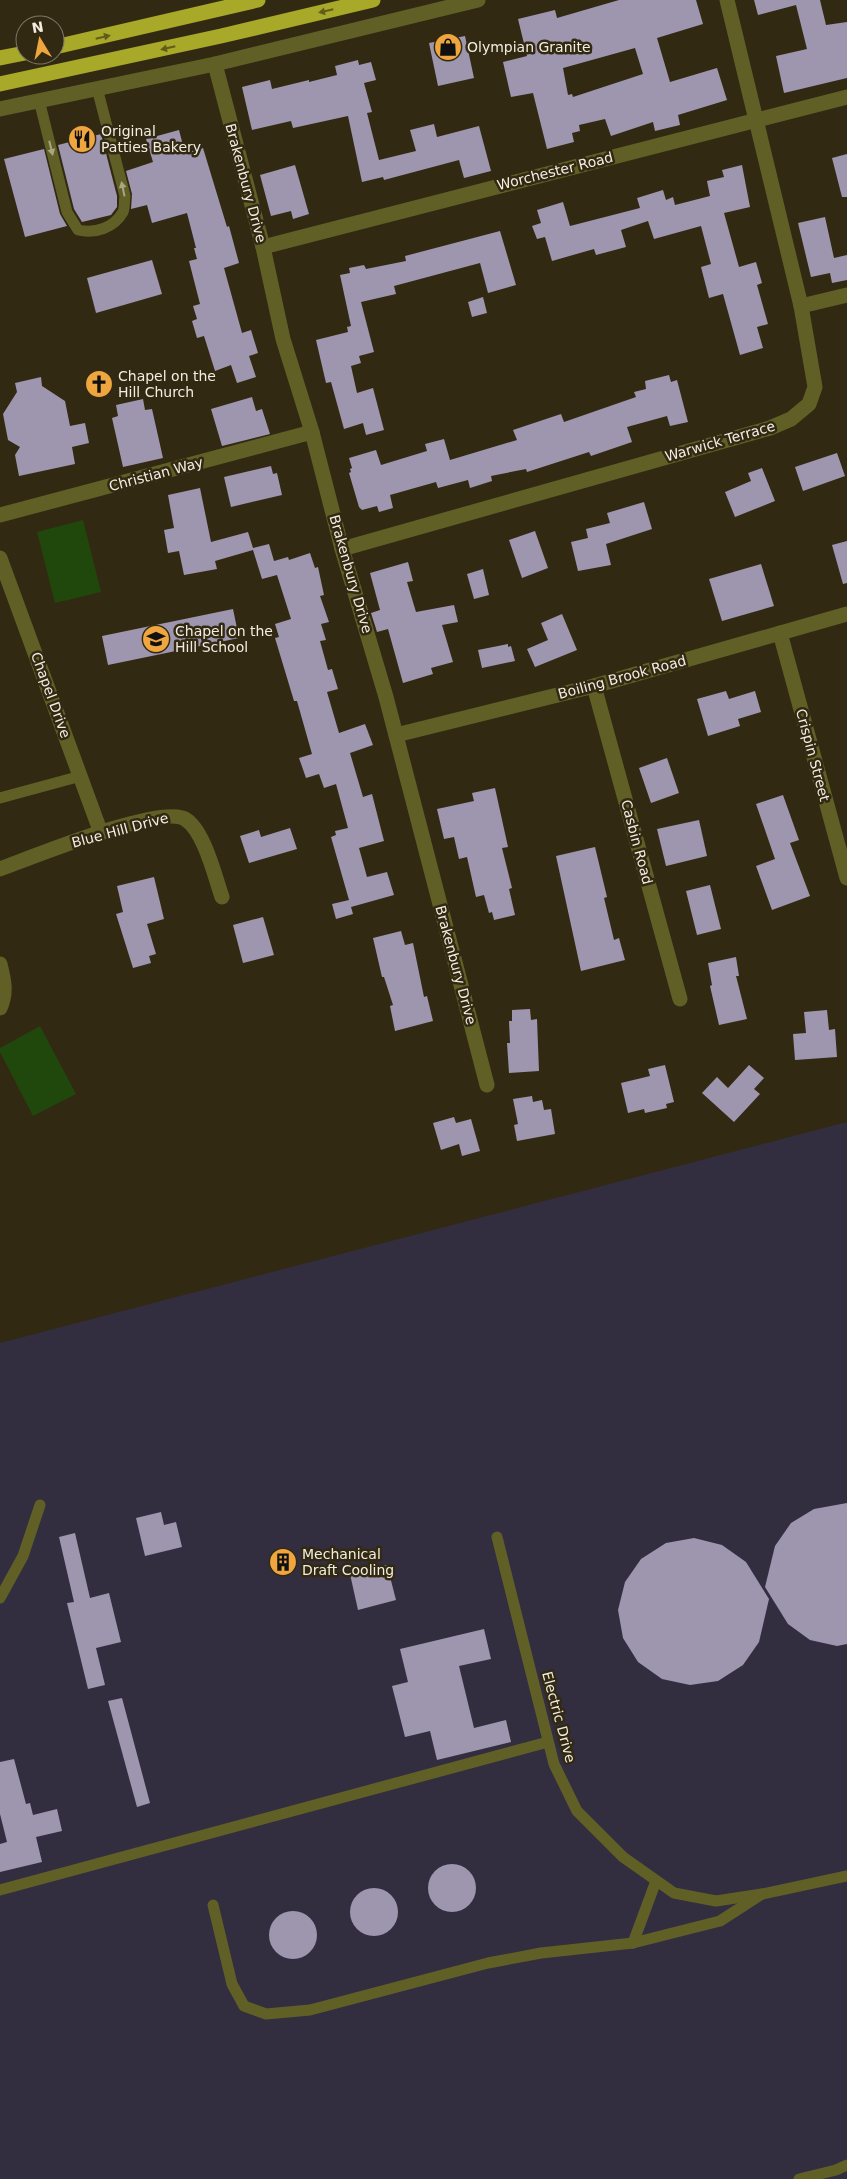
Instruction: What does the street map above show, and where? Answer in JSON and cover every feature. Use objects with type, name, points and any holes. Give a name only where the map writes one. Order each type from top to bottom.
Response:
[{"type":"highway","points":[[65,45],[258,0]]},
{"type":"highway","points":[[0,84],[221,36],[373,0]]},
{"type":"highway","points":[[0,58],[15,55]]},
{"type":"street","points":[[0,108],[215,64],[478,0]]},
{"type":"street","name":"Warwick Terrace","points":[[342,549],[770,428],[791,419],[810,404],[815,387],[801,306],[728,0]]},
{"type":"street","name":"Brakenbury Drive","points":[[215,64],[263,247],[283,339],[312,432],[342,549],[396,735],[487,1085]]},
{"type":"street","name":"Worchester Road","points":[[263,247],[490,187],[847,97]]},
{"type":"street","points":[[801,306],[847,294]]},
{"type":"street","name":"Christian Way","points":[[0,515],[312,432]]},
{"type":"street","name":"Chapel Drive","points":[[0,558],[101,832]]},
{"type":"street","name":"Boiling Brook Road","points":[[396,735],[594,686],[847,614]]},
{"type":"street","name":"Crispin Street","points":[[780,633],[847,878]]},
{"type":"street","name":"Casbin Road","points":[[594,686],[680,999]]},
{"type":"street","name":"Blue Hill Drive","points":[[0,869],[101,832],[173,815],[184,818],[193,825],[200,837],[222,897]]},
{"type":"street","points":[[0,964],[5,998],[0,1008]]},
{"type":"lane","points":[[39,100],[67,212],[78,230],[87,232],[105,229],[124,211],[125,196],[97,88]]},
{"type":"lane","points":[[0,798],[81,776]]},
{"type":"lane","points":[[0,1598],[23,1556],[40,1505]]},
{"type":"lane","name":"Electric Drive","points":[[497,1537],[554,1764],[576,1811],[623,1857],[674,1893],[716,1901],[762,1894],[847,1876]]},
{"type":"lane","points":[[0,1890],[548,1742]]},
{"type":"lane","points":[[633,1943],[656,1880]]},
{"type":"lane","points":[[213,1905],[232,1984],[244,2006],[266,2014],[310,2010],[488,1963],[541,1953],[633,1943],[720,1921],[762,1894]]},
{"type":"lane","points":[[800,2179],[836,2170],[847,2165]]},
{"type":"shaded area","points":[[847,1122],[847,2179],[0,2179],[0,1343]]},
{"type":"green space","points":[[83,520],[101,592],[55,603],[37,532]]},
{"type":"green space","points":[[40,1026],[76,1094],[33,1116],[0,1052],[0,1048]]},
{"type":"building","points":[[619,0],[696,0],[703,24],[657,38],[670,82],[717,68],[727,100],[678,115],[680,125],[655,131],[653,122],[611,136],[605,119],[579,125],[580,131],[572,133],[574,142],[547,149],[533,93],[511,97],[503,62],[527,56],[518,19],[555,10],[557,18]],"holes":[[[635,48],[643,74],[573,97],[572,94],[568,95],[563,68]]]},
{"type":"building","points":[[754,0],[820,0],[826,25],[847,22],[847,78],[784,93],[776,56],[807,49],[796,5],[758,15]]},
{"type":"building","points":[[465,36],[474,78],[438,86],[429,43]]},
{"type":"building","points":[[358,60],[359,65],[371,62],[376,80],[364,83],[372,112],[367,113],[379,160],[416,151],[410,130],[434,124],[437,137],[479,126],[491,171],[464,178],[459,160],[384,180],[383,177],[362,182],[348,116],[293,128],[291,121],[252,130],[242,87],[270,80],[272,89],[309,80],[309,82],[337,75],[335,66]]},
{"type":"building","points":[[179,130],[185,153],[203,148],[227,227],[229,226],[239,263],[224,268],[242,333],[251,330],[258,353],[249,356],[256,377],[237,383],[231,365],[215,371],[204,336],[197,338],[192,321],[197,319],[193,306],[200,304],[189,261],[197,259],[187,213],[152,223],[147,205],[131,209],[132,194],[126,171],[153,162],[146,139]]},
{"type":"building","points":[[101,134],[117,196],[117,207],[111,215],[82,222],[74,209],[58,145]]},
{"type":"building","points":[[44,149],[60,214],[67,226],[25,237],[4,159]]},
{"type":"building","points":[[847,154],[847,197],[842,197],[832,158]]},
{"type":"building","points":[[295,165],[309,214],[293,219],[291,211],[271,216],[260,175]]},
{"type":"building","points":[[742,165],[750,207],[724,213],[739,267],[756,262],[762,283],[757,285],[768,324],[757,327],[763,348],[740,355],[723,294],[709,298],[701,267],[711,264],[701,226],[654,239],[648,221],[621,230],[626,247],[596,255],[594,249],[552,261],[545,237],[537,239],[532,226],[541,223],[537,210],[563,202],[570,226],[640,208],[637,198],[663,190],[666,200],[673,197],[675,205],[710,196],[707,181],[724,177],[722,170]]},
{"type":"building","points":[[825,217],[834,258],[847,255],[847,280],[832,283],[830,273],[811,277],[798,223]]},
{"type":"building","points":[[500,231],[516,285],[488,293],[480,263],[394,286],[396,294],[361,302],[374,352],[359,356],[361,363],[351,366],[357,393],[373,388],[384,430],[366,435],[363,423],[344,429],[331,382],[326,383],[316,340],[348,332],[347,327],[351,326],[340,275],[350,273],[349,268],[364,265],[366,269],[406,261],[405,256]]},
{"type":"building","points":[[152,260],[162,294],[96,313],[87,278]]},
{"type":"building","points":[[483,297],[487,313],[472,317],[468,302]]},
{"type":"building","points":[[669,375],[671,382],[677,380],[688,422],[670,426],[667,416],[627,427],[632,442],[591,456],[589,452],[527,472],[526,469],[491,476],[492,481],[470,488],[468,480],[438,488],[436,482],[390,495],[393,508],[379,512],[377,506],[362,510],[359,507],[349,473],[352,468],[349,458],[376,450],[381,465],[427,451],[425,444],[444,439],[450,460],[517,440],[513,430],[561,414],[564,422],[636,397],[634,392],[646,389],[645,381]]},
{"type":"building","points":[[41,377],[42,386],[65,401],[70,426],[85,423],[89,443],[72,447],[75,464],[19,476],[15,455],[20,447],[8,440],[3,414],[17,392],[15,383]]},
{"type":"building","points":[[252,397],[256,411],[262,409],[270,434],[222,446],[211,409]]},
{"type":"building","points":[[143,399],[145,410],[152,409],[163,458],[123,467],[112,418],[118,416],[116,405]]},
{"type":"building","points":[[837,453],[845,476],[803,491],[795,467]]},
{"type":"building","points":[[271,466],[273,474],[277,473],[282,495],[231,507],[224,477]]},
{"type":"building","points":[[762,468],[775,501],[735,517],[725,492],[751,481],[748,473]]},
{"type":"building","points":[[200,488],[211,542],[248,532],[253,548],[269,544],[274,561],[288,557],[289,560],[310,553],[315,568],[318,567],[324,595],[320,596],[329,622],[321,624],[326,640],[320,641],[328,670],[332,669],[338,689],[327,692],[339,733],[365,724],[373,745],[350,753],[363,797],[372,794],[384,841],[359,848],[367,877],[387,872],[394,895],[351,907],[353,914],[336,919],[332,904],[349,900],[331,837],[336,835],[335,831],[348,828],[336,784],[324,788],[319,774],[306,778],[299,758],[312,754],[297,701],[294,701],[275,638],[279,637],[275,624],[291,619],[277,575],[262,579],[253,550],[215,561],[217,569],[184,575],[179,551],[168,553],[164,530],[174,528],[168,495]]},
{"type":"building","points":[[644,502],[652,529],[606,544],[611,565],[578,571],[571,542],[588,538],[586,529],[610,523],[607,513]]},
{"type":"building","points":[[535,531],[548,568],[522,578],[509,540]]},
{"type":"building","points":[[847,541],[847,583],[843,584],[832,545]]},
{"type":"building","points":[[408,562],[413,581],[407,582],[416,612],[454,605],[458,622],[442,625],[453,662],[431,668],[433,674],[403,683],[388,629],[377,632],[371,613],[380,610],[370,573]]},
{"type":"building","points":[[761,564],[774,606],[722,621],[709,579]]},
{"type":"building","points":[[483,569],[489,595],[474,599],[467,574]]},
{"type":"building","points":[[233,609],[239,638],[108,665],[102,636]]},
{"type":"building","points":[[562,614],[577,650],[535,667],[527,649],[548,640],[541,623]]},
{"type":"building","points":[[508,644],[508,647],[511,646],[515,661],[482,668],[478,650]]},
{"type":"building","points":[[726,691],[729,699],[755,691],[761,712],[738,719],[740,726],[708,736],[697,699]]},
{"type":"building","points":[[667,758],[679,793],[651,803],[639,768]]},
{"type":"building","points":[[495,788],[508,847],[502,848],[512,888],[509,889],[515,915],[494,920],[492,912],[489,913],[484,895],[476,897],[467,857],[459,859],[454,837],[444,839],[437,809],[474,801],[472,793]]},
{"type":"building","points":[[783,795],[799,840],[790,843],[810,896],[772,910],[756,866],[775,859],[756,804]]},
{"type":"building","points":[[699,820],[707,856],[666,866],[657,829]]},
{"type":"building","points":[[290,828],[297,849],[249,863],[240,836],[259,830],[261,837]]},
{"type":"building","points":[[595,847],[607,897],[604,898],[614,940],[619,938],[625,960],[581,971],[556,856]]},
{"type":"building","points":[[154,877],[164,919],[147,924],[156,954],[149,956],[151,963],[133,968],[116,914],[123,912],[117,886]]},
{"type":"building","points":[[710,885],[721,929],[697,935],[686,891]]},
{"type":"building","points":[[263,917],[274,955],[243,963],[233,925]]},
{"type":"building","points":[[401,931],[405,945],[413,943],[424,997],[427,996],[433,1021],[395,1031],[390,1006],[393,1005],[384,977],[382,977],[373,938]]},
{"type":"building","points":[[736,957],[739,976],[736,976],[747,1019],[719,1025],[710,986],[712,985],[708,963]]},
{"type":"building","points":[[530,1009],[531,1020],[537,1019],[539,1071],[509,1073],[507,1043],[510,1043],[509,1021],[512,1021],[512,1010]]},
{"type":"building","points":[[827,1010],[829,1030],[835,1029],[837,1057],[795,1060],[793,1034],[806,1033],[804,1012]]},
{"type":"building","points":[[665,1065],[674,1102],[666,1104],[667,1108],[645,1113],[644,1109],[628,1113],[621,1083],[650,1076],[648,1069]]},
{"type":"building","points":[[749,1065],[764,1078],[754,1089],[760,1094],[734,1122],[702,1093],[717,1077],[728,1088]]},
{"type":"building","points":[[532,1096],[533,1102],[542,1100],[544,1110],[551,1109],[555,1134],[517,1141],[514,1125],[518,1124],[513,1099]]},
{"type":"building","points":[[454,1117],[456,1123],[471,1119],[480,1151],[462,1156],[459,1144],[441,1150],[433,1123]]},
{"type":"building","points":[[847,1503],[847,1644],[837,1646],[810,1640],[788,1624],[765,1587],[775,1546],[791,1523],[814,1509]]},
{"type":"building","points":[[161,1512],[164,1525],[176,1522],[182,1547],[145,1556],[136,1518]]},
{"type":"building","points":[[75,1533],[90,1598],[109,1593],[121,1642],[96,1648],[105,1685],[88,1689],[67,1603],[74,1602],[59,1537]]},
{"type":"building","points":[[694,1538],[722,1545],[746,1562],[769,1599],[759,1642],[743,1665],[718,1681],[690,1685],[662,1679],[638,1662],[623,1638],[618,1610],[625,1582],[641,1559],[666,1543]]},
{"type":"building","points":[[387,1565],[396,1600],[358,1610],[350,1574]]},
{"type":"building","points":[[484,1629],[491,1659],[459,1666],[474,1728],[506,1720],[511,1742],[437,1760],[430,1731],[405,1737],[392,1686],[408,1682],[400,1649]]},
{"type":"building","points":[[122,1698],[150,1803],[137,1807],[108,1701]]},
{"type":"building","points":[[14,1759],[26,1804],[30,1803],[33,1815],[57,1809],[62,1831],[36,1837],[42,1862],[0,1872],[0,1844],[7,1842],[0,1814],[0,1762]]},
{"type":"building","points":[[447,1864],[457,1864],[469,1871],[476,1883],[476,1893],[469,1905],[457,1912],[447,1912],[439,1908],[432,1901],[428,1893],[428,1883],[432,1875],[439,1868]]},
{"type":"building","points":[[369,1888],[379,1888],[391,1895],[398,1907],[398,1917],[391,1929],[379,1936],[369,1936],[361,1932],[354,1925],[350,1917],[350,1907],[354,1899],[361,1892]]},
{"type":"building","points":[[288,1911],[298,1911],[310,1918],[317,1930],[317,1940],[310,1952],[298,1959],[288,1959],[280,1955],[273,1948],[269,1940],[269,1930],[273,1922],[280,1915]]},
{"type":"place","name":"Olympian Granite","points":[[448,47]]},
{"type":"place","name":"Original Patties Bakery","points":[[82,139]]},
{"type":"place","name":"Chapel on the Hill Church","points":[[99,384]]},
{"type":"place","name":"Chapel on the Hill School","points":[[156,639]]},
{"type":"place","name":"Mechanical Draft Cooling","points":[[283,1562]]}]
